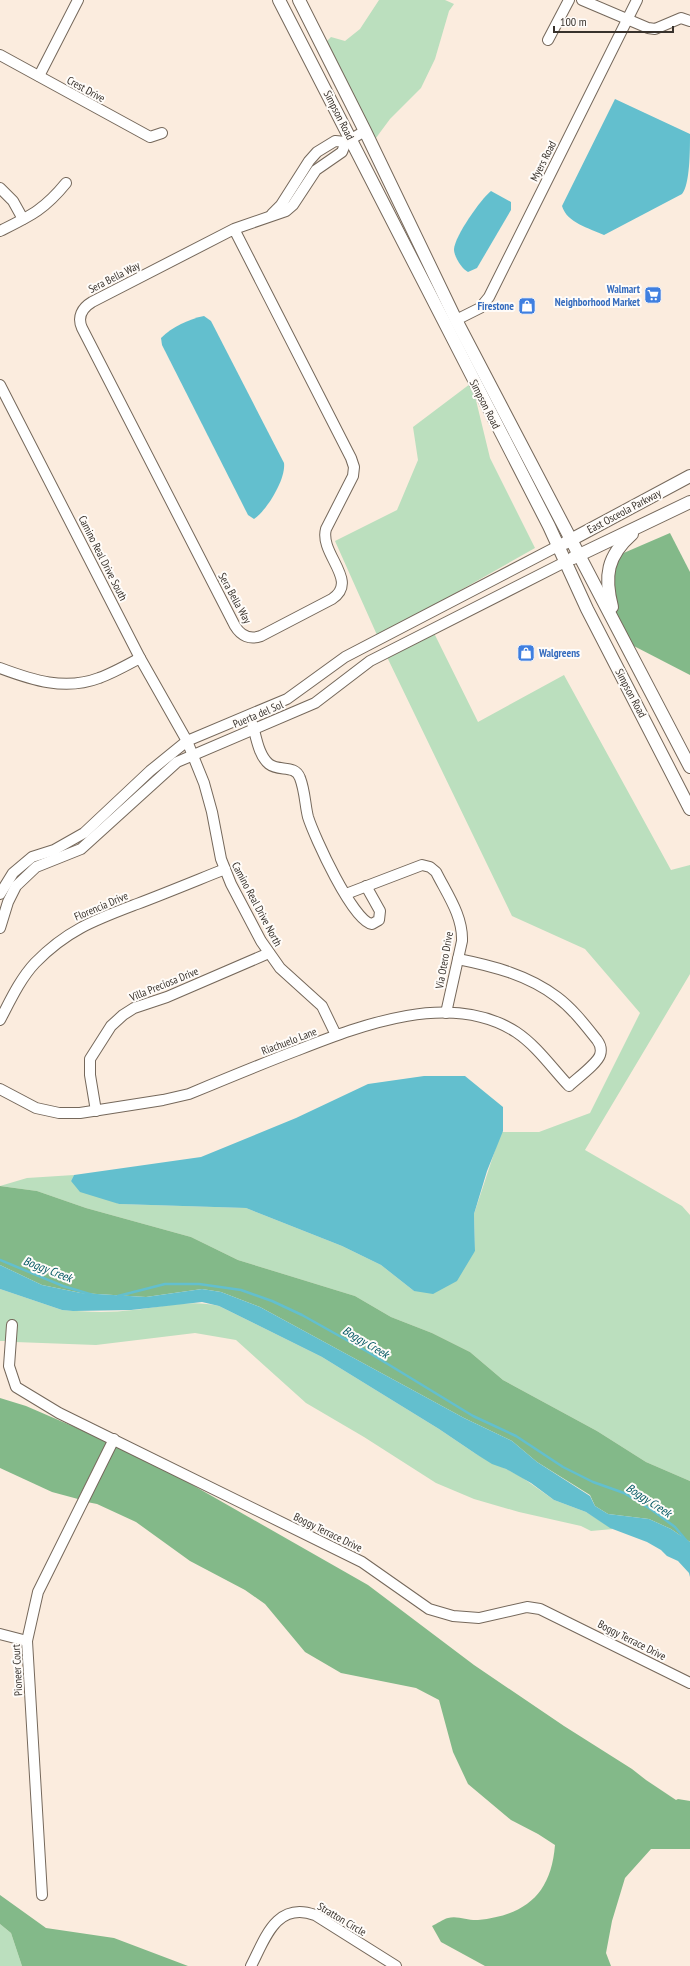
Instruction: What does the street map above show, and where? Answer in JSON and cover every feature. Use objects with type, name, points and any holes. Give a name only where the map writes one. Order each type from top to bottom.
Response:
[{"type":"main road","name":"Simpson Road","points":[[279,0],[348,141],[436,307],[558,546],[587,609],[690,809]]},
{"type":"main road","name":"Simpson Road","points":[[299,0],[365,131],[456,320],[572,539],[690,767]]},
{"type":"main road","points":[[436,307],[446,316],[456,320]]},
{"type":"main road","points":[[457,349],[466,350],[476,358]]},
{"type":"main road","name":"East Osceola Parkway","points":[[558,546],[690,476]]},
{"type":"main road","name":"East Osceola Parkway","points":[[565,562],[644,525],[685,504],[690,498]]},
{"type":"main road","points":[[618,628],[608,592],[610,563],[617,550],[644,525]]},
{"type":"street","points":[[39,76],[78,0]]},
{"type":"street","points":[[548,40],[569,0]]},
{"type":"street","points":[[582,0],[627,20],[655,29],[680,18],[690,21]]},
{"type":"street","name":"Myers Road","points":[[456,320],[480,308],[489,297],[637,0]]},
{"type":"street","name":"Crest Drive","points":[[0,55],[150,137],[162,133]]},
{"type":"street","name":"Sera Bella Way","points":[[234,229],[351,458],[354,471],[352,480],[326,529],[324,537],[325,545],[342,577],[340,591],[332,599],[261,636],[254,638],[245,636],[235,626],[82,328],[80,318],[82,310],[92,302],[234,229],[271,216],[281,205],[313,156],[336,141],[348,141],[365,131]]},
{"type":"street","points":[[0,231],[43,208],[66,183]]},
{"type":"street","points":[[0,188],[13,201],[23,219]]},
{"type":"street","name":"Camino Real Drive South","points":[[0,385],[140,658],[187,740]]},
{"type":"street","name":"Puerta del Sol","points":[[0,894],[13,873],[32,857],[54,850],[84,833],[150,771],[187,740],[287,700],[338,662],[391,632],[558,546]]},
{"type":"street","name":"Puerta del Sol","points":[[0,928],[8,902],[16,886],[36,867],[81,849],[177,762],[314,703],[370,661],[565,562]]},
{"type":"street","points":[[0,668],[28,679],[50,684],[73,684],[98,679],[140,658]]},
{"type":"street","points":[[338,662],[348,677]]},
{"type":"street","points":[[250,715],[259,747],[266,761],[270,765],[294,770],[298,773],[303,788],[308,815],[316,840],[332,874],[364,920],[372,924],[380,920],[380,911],[366,886]]},
{"type":"street","name":"Camino Real Drive North","points":[[187,740],[210,805],[221,859],[261,941],[280,968],[322,1006],[336,1035]]},
{"type":"street","name":"Via Otero Drive","points":[[346,894],[422,865],[430,867],[436,872],[460,918],[462,929],[458,959],[446,1013]]},
{"type":"street","name":"Florencia Drive","points":[[0,1020],[19,985],[34,964],[54,945],[74,930],[100,917],[225,869]]},
{"type":"street","name":"Villa Preciosa Drive","points":[[96,1110],[90,1075],[90,1059],[111,1026],[123,1015],[134,1008],[167,997],[269,953]]},
{"type":"street","name":"Riachuelo Lane","points":[[0,1089],[36,1108],[59,1113],[96,1110],[163,1100],[189,1094],[359,1027],[390,1019],[446,1013],[473,1016],[495,1023],[515,1032],[532,1045],[569,1086],[600,1055],[600,1046],[597,1040],[570,1009],[558,998],[540,986],[518,975],[491,966],[458,959]]},
{"type":"street","name":"Boggy Terrace Drive","points":[[12,1325],[9,1366],[16,1387],[59,1413],[362,1562],[429,1609],[453,1616],[479,1618],[527,1607],[540,1609],[690,1683]]},
{"type":"street","name":"Pioneer Court","points":[[42,1895],[27,1641],[38,1592],[114,1439]]},
{"type":"street","points":[[0,1634],[27,1641]]},
{"type":"street","name":"Stratton Circle","points":[[251,1966],[272,1926],[285,1915],[300,1912],[315,1915],[396,1966]]},
{"type":"green space","points":[[379,0],[445,0],[454,4],[449,11],[435,59],[421,88],[390,119],[370,146],[324,44],[331,37],[345,41],[360,29]]},
{"type":"green space","points":[[470,384],[474,392],[490,458],[535,548],[436,604],[377,635],[335,541],[397,510],[418,460],[413,427]]},
{"type":"green space","points":[[670,533],[690,572],[690,675],[630,644],[616,616],[612,580],[619,555]]},
{"type":"green space","points":[[434,633],[478,722],[564,675],[671,870],[690,865],[690,974],[585,1150],[682,1206],[690,1215],[690,1481],[646,1462],[597,1431],[503,1380],[470,1352],[432,1333],[391,1317],[355,1296],[238,1260],[191,1237],[86,1208],[37,1191],[0,1186],[27,1178],[74,1175],[71,1181],[119,1204],[246,1208],[342,1246],[381,1265],[414,1291],[475,1251],[474,1214],[501,1132],[539,1132],[590,1113],[640,1013],[585,949],[512,916],[387,657]]},
{"type":"green space","points":[[0,1186],[37,1191],[86,1208],[191,1237],[238,1260],[355,1296],[391,1317],[432,1333],[470,1352],[503,1380],[597,1431],[646,1462],[690,1481],[690,1542],[671,1529],[649,1519],[608,1514],[595,1506],[590,1495],[537,1462],[512,1441],[464,1418],[260,1307],[221,1292],[202,1289],[146,1297],[81,1293],[42,1285],[0,1265]]},
{"type":"green space","points":[[0,1289],[62,1310],[71,1311],[116,1312],[187,1303],[219,1306],[322,1357],[439,1429],[476,1454],[520,1476],[554,1500],[586,1512],[613,1529],[591,1531],[581,1526],[519,1512],[474,1499],[436,1483],[364,1437],[306,1403],[236,1340],[195,1333],[96,1345],[15,1342],[16,1322],[7,1321],[6,1341],[0,1341]]},
{"type":"green space","points":[[0,1398],[26,1406],[107,1441],[78,1499],[52,1492],[0,1468]]},
{"type":"green space","points":[[115,1445],[168,1471],[368,1585],[474,1665],[564,1726],[632,1769],[676,1800],[690,1801],[690,1849],[651,1849],[625,1878],[612,1921],[606,1953],[611,1966],[485,1966],[441,1942],[432,1926],[444,1919],[455,1917],[478,1920],[495,1917],[510,1913],[533,1899],[542,1889],[548,1877],[553,1862],[555,1845],[511,1820],[468,1784],[453,1752],[439,1700],[416,1688],[341,1673],[305,1652],[265,1604],[245,1590],[190,1561],[136,1522],[97,1504],[87,1502]]},
{"type":"green space","points":[[0,1895],[46,1928],[114,1938],[188,1966],[22,1966],[11,1933],[0,1924]]},
{"type":"green space","points":[[0,1924],[11,1933],[22,1966],[0,1966]]},
{"type":"water","points":[[615,99],[690,134],[689,167],[687,183],[682,194],[604,235],[574,221],[565,212],[562,206]]},
{"type":"water","points":[[491,191],[511,202],[511,210],[477,268],[468,272],[463,268],[457,259],[454,252],[455,243],[469,218]]},
{"type":"water","points":[[204,316],[211,321],[284,463],[282,477],[275,494],[270,502],[254,519],[248,515],[162,345],[161,338],[170,330],[187,321]]},
{"type":"water","points":[[424,1076],[465,1076],[503,1107],[503,1131],[487,1171],[474,1214],[475,1251],[457,1281],[433,1294],[414,1291],[381,1265],[342,1246],[246,1208],[119,1204],[80,1192],[71,1181],[74,1175],[201,1157],[296,1118],[368,1084]]},
{"type":"water","points":[[0,1265],[42,1285],[81,1293],[146,1297],[202,1289],[221,1292],[260,1307],[464,1418],[512,1441],[537,1462],[590,1496],[595,1506],[608,1514],[649,1519],[671,1529],[690,1542],[690,1577],[689,1573],[678,1561],[667,1556],[661,1550],[647,1542],[610,1528],[586,1512],[554,1500],[531,1483],[506,1469],[492,1464],[439,1429],[322,1357],[219,1306],[202,1302],[131,1310],[62,1310],[0,1289]]},
{"type":"waterway","name":"Boggy Creek","points":[[0,1260],[63,1286],[93,1295]]},
{"type":"waterway","name":"Boggy Creek","points":[[118,1296],[165,1284],[199,1284],[241,1290],[272,1301],[302,1315],[368,1352],[473,1416],[516,1436],[563,1467],[593,1482],[624,1493],[652,1510],[675,1527],[690,1545]]},
{"type":"place","name":"Walmart Neighborhood Market","points":[[653,295]]},
{"type":"place","name":"Firestone","points":[[527,306]]},
{"type":"place","name":"Walgreens","points":[[526,653]]}]
